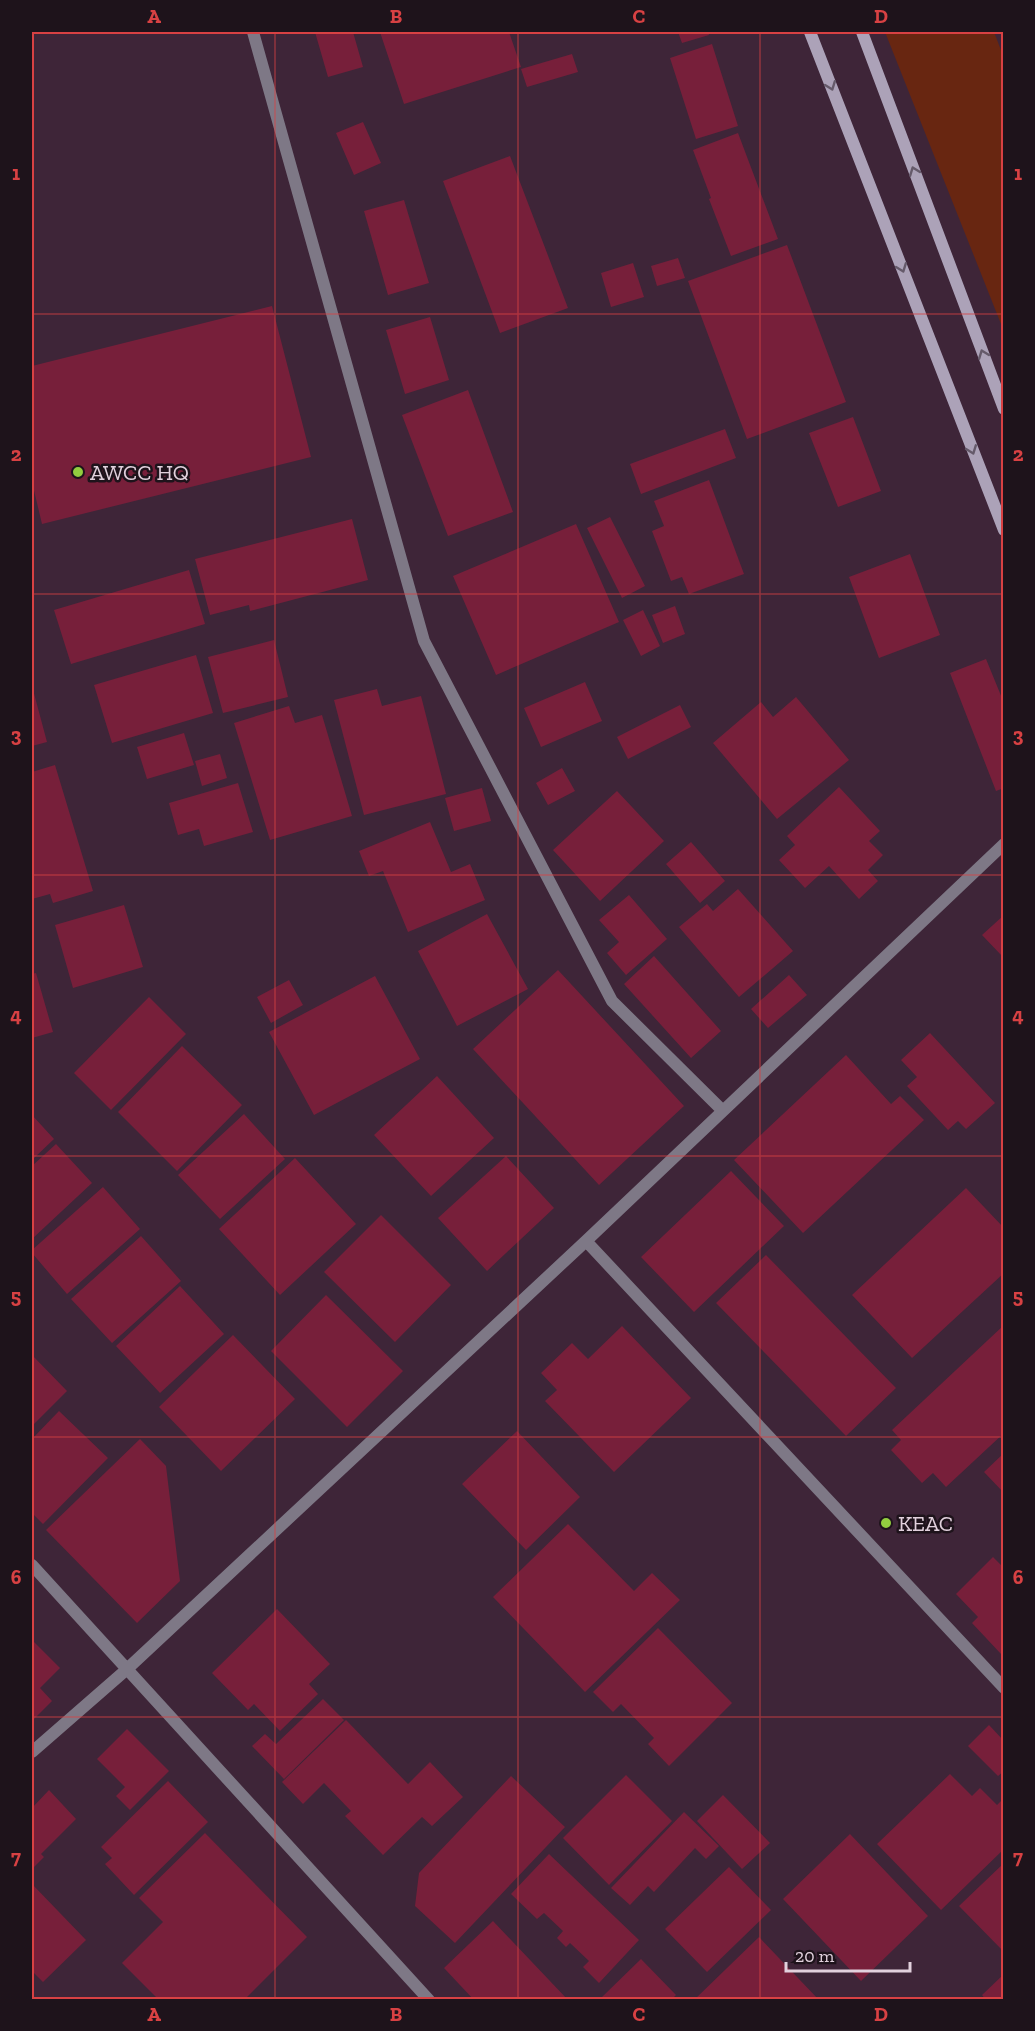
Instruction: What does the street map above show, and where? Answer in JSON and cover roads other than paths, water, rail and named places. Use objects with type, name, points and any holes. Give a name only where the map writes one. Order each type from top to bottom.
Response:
[{"type":"main road","points":[[810,32],[1004,530]]},
{"type":"main road","points":[[862,32],[1004,409]]},
{"type":"street","points":[[253,32],[424,641],[612,1001],[722,1110]]},
{"type":"street","points":[[32,1752],[126,1670],[586,1240],[1004,844]]},
{"type":"street","points":[[586,1240],[1004,1688]]},
{"type":"street","points":[[32,1565],[429,2000]]},
{"type":"place","name":"AWCC HQ","points":[[78,472]]},
{"type":"place","name":"KEAC","points":[[886,1523]]}]
